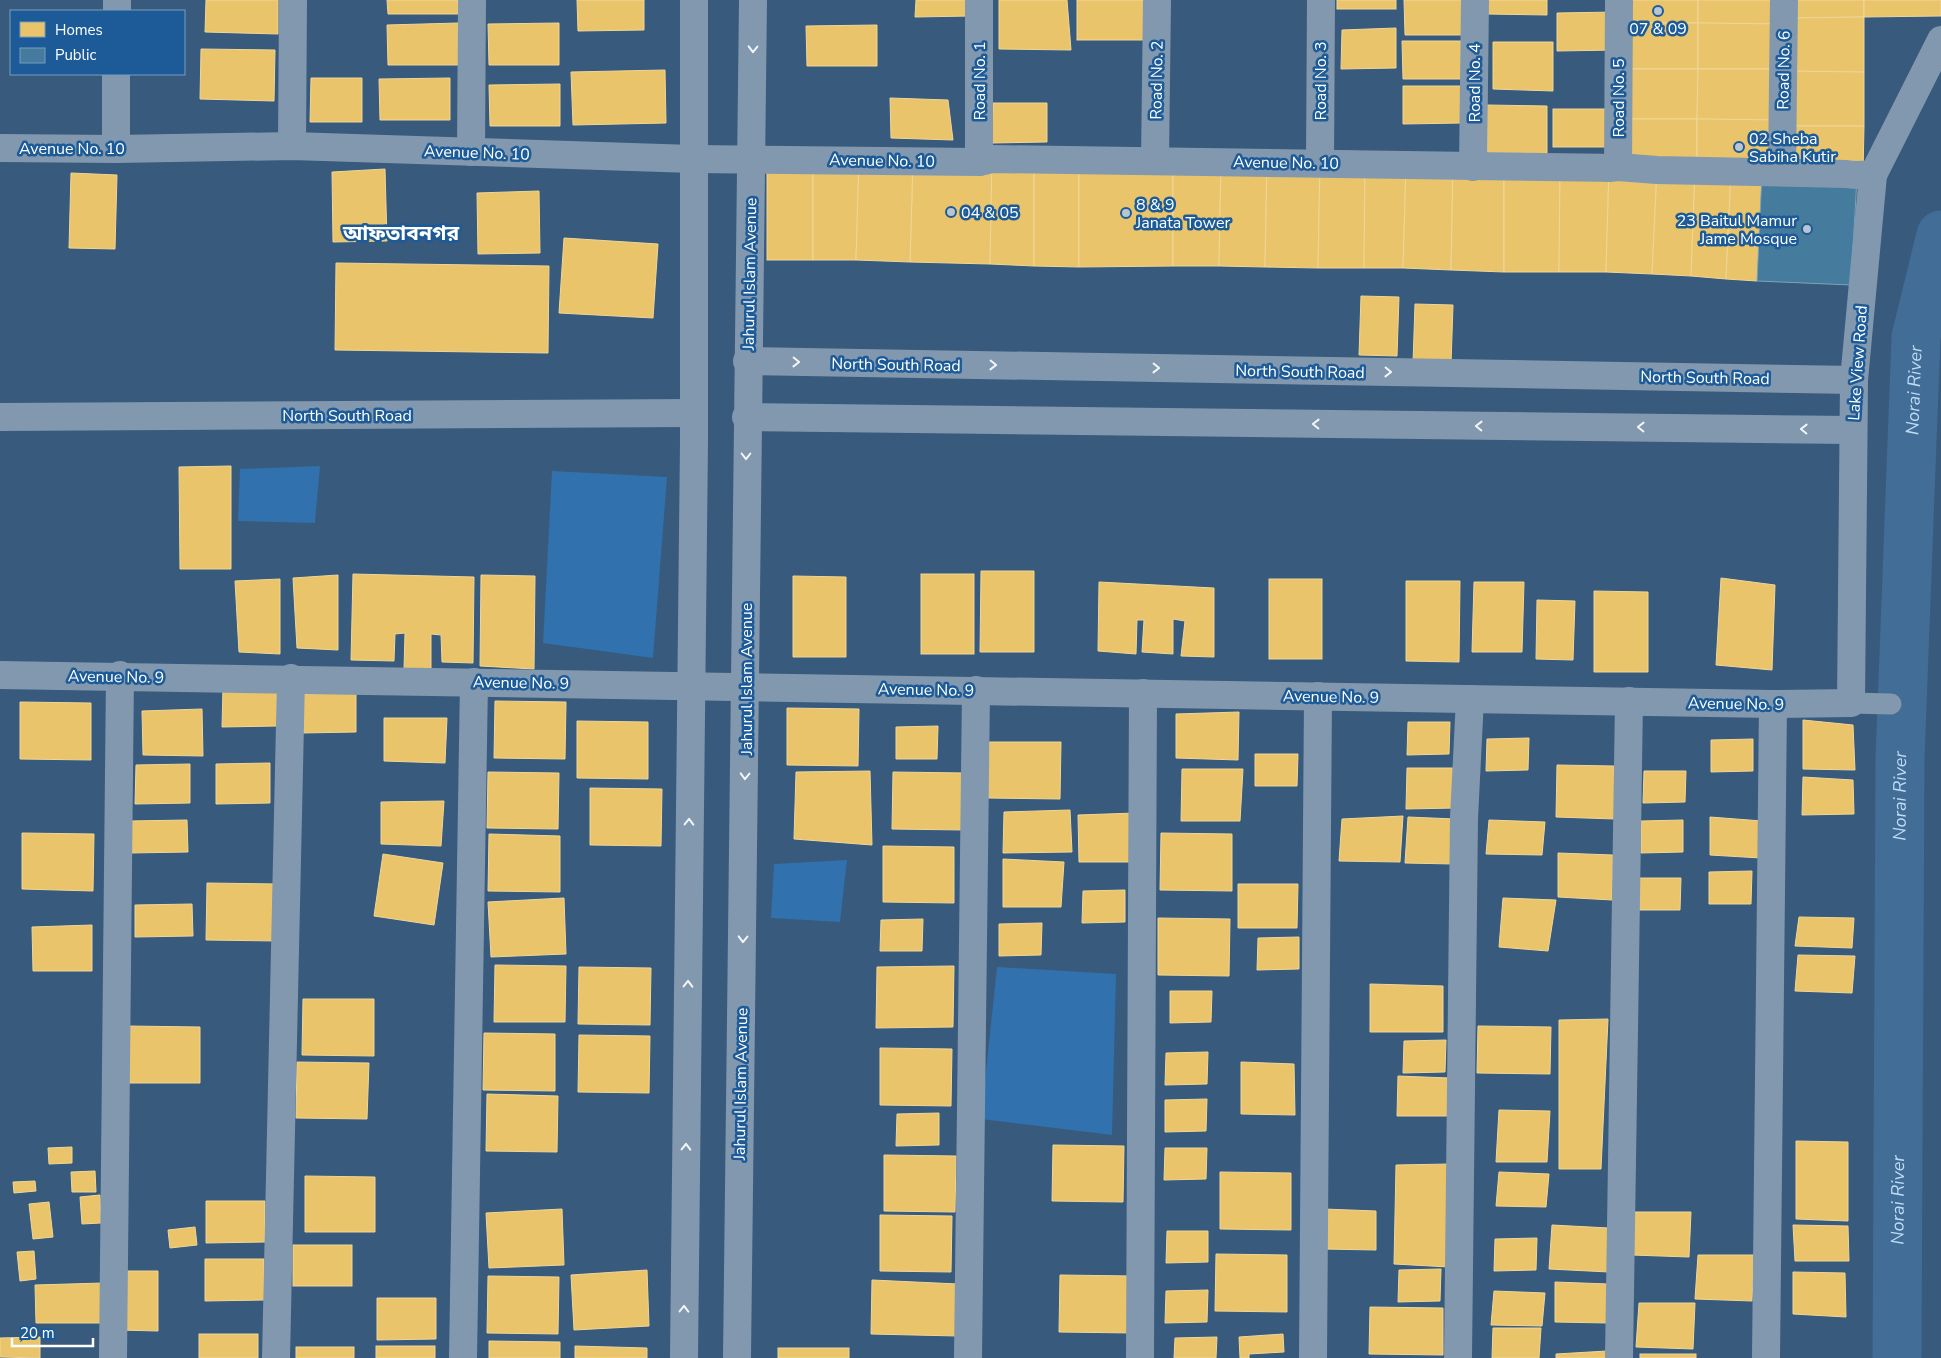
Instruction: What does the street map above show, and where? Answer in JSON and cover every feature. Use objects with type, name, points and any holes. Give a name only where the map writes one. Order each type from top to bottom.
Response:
[{"type":"street","points":[[292,146],[293,0]]},
{"type":"street","points":[[471,152],[472,0]]},
{"type":"street","points":[[684,1358],[694,412],[694,0]]},
{"type":"street","name":"Jahurul Islam Avenue","points":[[737,1358],[746,686],[746,417],[753,0]]},
{"type":"street","name":"Road No. 1","points":[[979,0],[979,162]]},
{"type":"street","name":"Road No. 2","points":[[1155,160],[1157,0]]},
{"type":"street","name":"Road No. 3","points":[[1320,163],[1321,0]]},
{"type":"street","name":"Road No. 4","points":[[1474,167],[1475,0]]},
{"type":"street","name":"Road No. 5","points":[[1618,167],[1619,0]]},
{"type":"street","name":"Road No. 6","points":[[1772,171],[1784,0]]},
{"type":"street","name":"Lake View Road","points":[[1851,703],[1852,430],[1854,380],[1873,175],[1941,40]]},
{"type":"street","points":[[116,75],[116,149]]},
{"type":"street","name":"Avenue No. 10","points":[[0,148],[116,149],[292,146],[693,159],[979,162],[992,159],[1155,160],[1474,167],[1618,167],[1657,170],[1846,174],[1857,177],[1862,174],[1873,175]]},
{"type":"street","name":"North South Road","points":[[747,361],[1854,380]]},
{"type":"street","name":"North South Road","points":[[0,417],[694,412]]},
{"type":"street","points":[[746,417],[1852,430]]},
{"type":"street","name":"Avenue No. 9","points":[[0,675],[120,675],[1629,702],[1851,703]]},
{"type":"street","points":[[113,1358],[120,675]]},
{"type":"street","points":[[276,1358],[291,678]]},
{"type":"street","points":[[463,1358],[474,682]]},
{"type":"street","points":[[968,1358],[976,690]]},
{"type":"street","points":[[1140,1358],[1143,693]]},
{"type":"street","points":[[1313,1358],[1318,696]]},
{"type":"street","points":[[1458,1358],[1464,818],[1470,699]]},
{"type":"street","points":[[1619,1358],[1629,702]]},
{"type":"street","points":[[1851,703],[1891,704]]},
{"type":"street","points":[[1766,1358],[1773,704]]},
{"type":"shaded area","points":[[320,466],[315,523],[238,521],[240,469]]},
{"type":"shaded area","points":[[552,471],[667,477],[653,658],[543,643]]},
{"type":"shaded area","points":[[847,860],[840,922],[771,918],[774,864]]},
{"type":"shaded area","points":[[997,967],[1116,974],[1112,1135],[981,1119]]},
{"type":"building: Homes","points":[[206,0],[278,0],[278,34],[205,32]]},
{"type":"building: Homes","points":[[387,0],[458,0],[458,14],[388,14]]},
{"type":"building: Homes","points":[[577,0],[644,0],[644,30],[578,31]]},
{"type":"building: Homes","points":[[916,0],[970,0],[970,16],[915,17]]},
{"type":"building: Homes","points":[[999,0],[1067,0],[1071,50],[999,49]]},
{"type":"building: Homes","points":[[1077,0],[1148,0],[1148,40],[1077,40]]},
{"type":"building: Homes","points":[[1337,0],[1396,0],[1396,9],[1337,9]]},
{"type":"building: Homes","points":[[1404,0],[1463,0],[1463,35],[1405,35]]},
{"type":"building: Homes","points":[[1487,0],[1547,0],[1547,15],[1487,14]]},
{"type":"building: Homes","name":"07 & 09","points":[[1619,0],[1698,0],[1698,23],[1619,23]]},
{"type":"building: Homes","points":[[1698,0],[1784,0],[1784,24],[1698,23]]},
{"type":"building: Homes","points":[[1784,0],[1864,0],[1864,17],[1784,18]]},
{"type":"building: Homes","points":[[1864,0],[1941,0],[1941,16],[1864,17]]},
{"type":"building: Homes","points":[[1616,12],[1616,50],[1557,51],[1557,13]]},
{"type":"building: Homes","points":[[1864,17],[1864,72],[1784,71],[1784,18]]},
{"type":"building: Homes","points":[[458,23],[458,65],[388,65],[387,25]]},
{"type":"building: Homes","points":[[559,23],[559,65],[489,65],[488,24]]},
{"type":"building: Homes","points":[[1619,23],[1698,23],[1698,69],[1619,69]]},
{"type":"building: Homes","points":[[1698,23],[1784,24],[1783,69],[1698,69]]},
{"type":"building: Homes","points":[[877,25],[877,66],[807,66],[806,26]]},
{"type":"building: Homes","points":[[1396,28],[1396,68],[1341,69],[1342,30]]},
{"type":"building: Homes","points":[[1402,41],[1461,41],[1461,79],[1403,79]]},
{"type":"building: Homes","points":[[1493,42],[1553,42],[1553,91],[1493,89]]},
{"type":"building: Homes","points":[[201,49],[275,50],[274,101],[200,99]]},
{"type":"building: Homes","points":[[1619,69],[1698,69],[1697,119],[1618,119]]},
{"type":"building: Homes","points":[[1698,69],[1783,69],[1783,120],[1697,119]]},
{"type":"building: Homes","points":[[665,70],[666,123],[573,125],[571,72]]},
{"type":"building: Homes","points":[[1784,71],[1864,72],[1864,126],[1783,126]]},
{"type":"building: Homes","points":[[311,78],[362,78],[362,122],[310,122]]},
{"type":"building: Homes","points":[[450,78],[450,120],[380,120],[379,79]]},
{"type":"building: Homes","points":[[560,84],[560,126],[490,126],[489,85]]},
{"type":"building: Homes","points":[[1403,86],[1461,86],[1462,123],[1403,124]]},
{"type":"building: Homes","points":[[890,98],[948,100],[953,140],[891,138]]},
{"type":"building: Homes","points":[[993,103],[1047,103],[1047,142],[992,143]]},
{"type":"building: Homes","points":[[1487,105],[1547,106],[1547,154],[1487,153]]},
{"type":"building: Homes","points":[[1553,109],[1612,109],[1612,147],[1553,147]]},
{"type":"building: Homes","points":[[1618,119],[1697,119],[1697,168],[1618,167]]},
{"type":"building: Homes","name":"02 Sheba Sabiha Kutir","points":[[1697,119],[1783,120],[1780,169],[1697,168]]},
{"type":"building: Homes","points":[[1783,126],[1864,126],[1863,174],[1782,171]]},
{"type":"building: Homes","name":"04 & 05","points":[[992,159],[990,264],[910,262],[913,160]]},
{"type":"building: Homes","points":[[992,159],[1034,159],[1034,266],[990,264]]},
{"type":"building: Homes","points":[[1034,159],[1079,160],[1079,267],[1034,266]]},
{"type":"building: Homes","points":[[767,160],[813,160],[813,260],[767,260]]},
{"type":"building: Homes","points":[[813,160],[859,160],[856,260],[813,260]]},
{"type":"building: Homes","points":[[859,160],[913,160],[910,262],[856,260]]},
{"type":"building: Homes","name":"8 & 9 Janata Tower","points":[[1079,160],[1173,161],[1173,266],[1079,267]]},
{"type":"building: Homes","points":[[1173,161],[1221,161],[1219,266],[1173,266]]},
{"type":"building: Homes","points":[[1221,161],[1267,162],[1265,267],[1219,266]]},
{"type":"building: Homes","points":[[1267,162],[1320,163],[1318,268],[1265,267]]},
{"type":"building: Homes","points":[[1320,163],[1365,164],[1364,268],[1318,268]]},
{"type":"building: Homes","points":[[1365,164],[1406,165],[1403,268],[1364,268]]},
{"type":"building: Homes","points":[[1406,165],[1453,166],[1451,270],[1403,268]]},
{"type":"building: Homes","points":[[1453,166],[1504,167],[1504,272],[1451,270]]},
{"type":"building: Homes","points":[[1504,167],[1560,168],[1559,272],[1504,272]]},
{"type":"building: Homes","points":[[1560,168],[1609,168],[1606,272],[1559,272]]},
{"type":"building: Homes","points":[[1609,168],[1657,170],[1652,274],[1606,272]]},
{"type":"building: Homes","points":[[385,169],[387,241],[333,242],[332,172]]},
{"type":"building: Homes","points":[[1657,170],[1695,170],[1691,276],[1652,274]]},
{"type":"building: Homes","points":[[1695,170],[1731,171],[1726,279],[1691,276]]},
{"type":"building: Homes","points":[[1731,171],[1762,172],[1757,281],[1726,279]]},
{"type":"building: Homes","points":[[71,173],[117,175],[115,249],[69,248]]},
{"type":"building: Homes","points":[[539,191],[540,253],[478,254],[477,193]]},
{"type":"building: Homes","points":[[564,238],[658,244],[653,318],[559,313]]},
{"type":"building: Homes","points":[[336,263],[549,266],[548,353],[335,350]]},
{"type":"building: Homes","points":[[1361,296],[1399,297],[1397,356],[1359,355]]},
{"type":"building: Homes","points":[[1415,304],[1453,305],[1451,364],[1413,363]]},
{"type":"building: Homes","points":[[231,466],[231,569],[180,569],[179,467]]},
{"type":"building: Homes","points":[[981,571],[1034,571],[1034,652],[980,652]]},
{"type":"building: Homes","points":[[353,574],[474,577],[473,663],[442,662],[441,635],[431,634],[431,670],[404,669],[405,633],[395,634],[394,661],[351,660]]},
{"type":"building: Homes","points":[[921,574],[974,574],[974,654],[921,654]]},
{"type":"building: Homes","points":[[338,575],[338,650],[297,648],[293,578]]},
{"type":"building: Homes","points":[[481,575],[535,576],[534,669],[480,666]]},
{"type":"building: Homes","points":[[793,576],[846,577],[846,657],[793,657]]},
{"type":"building: Homes","points":[[1721,578],[1775,585],[1772,670],[1716,665]]},
{"type":"building: Homes","points":[[280,579],[280,654],[239,652],[235,581]]},
{"type":"building: Homes","points":[[1269,579],[1322,579],[1322,659],[1269,659]]},
{"type":"building: Homes","points":[[1406,581],[1460,581],[1459,662],[1406,661]]},
{"type":"building: Homes","points":[[1099,582],[1214,588],[1214,657],[1181,656],[1185,621],[1173,619],[1173,654],[1142,652],[1144,620],[1137,620],[1136,654],[1098,651]]},
{"type":"building: Homes","points":[[1474,582],[1524,582],[1522,652],[1472,652]]},
{"type":"building: Homes","points":[[1594,591],[1648,592],[1648,672],[1594,672]]},
{"type":"building: Homes","points":[[1537,600],[1575,601],[1573,660],[1536,659]]},
{"type":"building: Homes","points":[[223,687],[277,687],[277,726],[222,727]]},
{"type":"building: Homes","points":[[356,693],[356,732],[302,733],[302,694]]},
{"type":"building: Homes","points":[[495,701],[566,702],[565,759],[494,758]]},
{"type":"building: Homes","points":[[20,702],[91,703],[91,760],[20,759]]},
{"type":"building: Homes","points":[[787,708],[859,709],[858,766],[787,765]]},
{"type":"building: Homes","points":[[202,709],[203,756],[143,755],[142,711]]},
{"type":"building: Homes","points":[[1239,712],[1238,760],[1176,758],[1176,714]]},
{"type":"building: Homes","points":[[384,718],[447,718],[445,763],[384,761]]},
{"type":"building: Homes","points":[[1803,720],[1853,725],[1855,770],[1803,769]]},
{"type":"building: Homes","points":[[577,721],[648,722],[648,779],[577,778]]},
{"type":"building: Homes","points":[[1408,722],[1450,722],[1449,754],[1407,755]]},
{"type":"building: Homes","points":[[938,726],[937,759],[896,759],[896,727]]},
{"type":"building: Homes","points":[[1529,738],[1528,770],[1486,771],[1487,739]]},
{"type":"building: Homes","points":[[1753,739],[1753,771],[1711,772],[1711,740]]},
{"type":"building: Homes","points":[[989,742],[1061,742],[1060,799],[988,798]]},
{"type":"building: Homes","points":[[1255,754],[1298,754],[1297,786],[1255,786]]},
{"type":"building: Homes","points":[[270,763],[270,803],[216,804],[216,764]]},
{"type":"building: Homes","points":[[190,764],[190,803],[135,804],[136,765]]},
{"type":"building: Homes","points":[[1557,765],[1614,766],[1615,819],[1556,817]]},
{"type":"building: Homes","points":[[1407,768],[1457,768],[1456,808],[1406,809]]},
{"type":"building: Homes","points":[[1182,769],[1243,769],[1240,821],[1181,821]]},
{"type":"building: Homes","points":[[870,771],[872,845],[794,839],[796,772]]},
{"type":"building: Homes","points":[[1644,771],[1686,771],[1685,802],[1643,803]]},
{"type":"building: Homes","points":[[488,772],[559,773],[558,829],[487,828]]},
{"type":"building: Homes","points":[[893,772],[965,773],[964,830],[892,829]]},
{"type":"building: Homes","points":[[1803,777],[1853,780],[1854,814],[1802,815]]},
{"type":"building: Homes","points":[[590,788],[662,789],[661,846],[590,845]]},
{"type":"building: Homes","points":[[444,801],[441,846],[381,844],[381,802]]},
{"type":"building: Homes","points":[[1070,810],[1072,852],[1003,853],[1004,812]]},
{"type":"building: Homes","points":[[1135,813],[1133,862],[1079,862],[1078,815]]},
{"type":"building: Homes","points":[[1403,816],[1400,862],[1339,861],[1342,819]]},
{"type":"building: Homes","points":[[1408,817],[1455,819],[1453,864],[1405,863]]},
{"type":"building: Homes","points":[[1710,817],[1762,821],[1761,858],[1710,855]]},
{"type":"building: Homes","points":[[187,820],[188,852],[130,853],[130,821]]},
{"type":"building: Homes","points":[[1489,820],[1545,822],[1542,855],[1486,854]]},
{"type":"building: Homes","points":[[1683,820],[1683,852],[1641,853],[1641,821]]},
{"type":"building: Homes","points":[[22,833],[94,834],[93,891],[22,889]]},
{"type":"building: Homes","points":[[1161,833],[1232,834],[1232,891],[1160,890]]},
{"type":"building: Homes","points":[[489,834],[560,836],[560,892],[488,891]]},
{"type":"building: Homes","points":[[883,846],[954,847],[954,903],[883,902]]},
{"type":"building: Homes","points":[[1558,853],[1613,855],[1612,900],[1558,897]]},
{"type":"building: Homes","points":[[383,854],[443,863],[434,925],[374,916]]},
{"type":"building: Homes","points":[[1003,859],[1064,862],[1061,907],[1003,907]]},
{"type":"building: Homes","points":[[1752,871],[1751,904],[1709,904],[1709,872]]},
{"type":"building: Homes","points":[[1639,878],[1681,878],[1680,910],[1638,910]]},
{"type":"building: Homes","points":[[207,883],[278,884],[277,941],[206,940]]},
{"type":"building: Homes","points":[[1238,884],[1298,884],[1297,928],[1238,928]]},
{"type":"building: Homes","points":[[1125,890],[1125,922],[1082,923],[1083,891]]},
{"type":"building: Homes","points":[[564,898],[566,954],[491,957],[488,902]]},
{"type":"building: Homes","points":[[1503,898],[1556,900],[1548,951],[1499,947]]},
{"type":"building: Homes","points":[[192,904],[193,936],[135,937],[135,905]]},
{"type":"building: Homes","points":[[1799,917],[1854,918],[1852,948],[1795,946]]},
{"type":"building: Homes","points":[[1158,918],[1230,919],[1229,976],[1158,975]]},
{"type":"building: Homes","points":[[923,919],[922,951],[880,951],[881,920]]},
{"type":"building: Homes","points":[[1042,923],[1041,955],[999,956],[999,924]]},
{"type":"building: Homes","points":[[92,925],[92,971],[33,971],[32,927]]},
{"type":"building: Homes","points":[[1299,937],[1299,969],[1257,970],[1258,938]]},
{"type":"building: Homes","points":[[1798,955],[1855,956],[1852,993],[1795,991]]},
{"type":"building: Homes","points":[[495,965],[566,966],[565,1022],[494,1022]]},
{"type":"building: Homes","points":[[954,966],[953,1027],[876,1028],[877,967]]},
{"type":"building: Homes","points":[[579,967],[651,968],[650,1025],[578,1024]]},
{"type":"building: Homes","points":[[1370,984],[1443,986],[1443,1032],[1370,1032]]},
{"type":"building: Homes","points":[[1170,991],[1212,991],[1211,1022],[1170,1023]]},
{"type":"building: Homes","points":[[303,999],[374,999],[374,1056],[302,1055]]},
{"type":"building: Homes","points":[[1608,1019],[1601,1169],[1559,1169],[1559,1020]]},
{"type":"building: Homes","points":[[129,1026],[200,1027],[200,1083],[128,1083]]},
{"type":"building: Homes","points":[[1478,1026],[1551,1027],[1550,1074],[1477,1073]]},
{"type":"building: Homes","points":[[484,1033],[555,1034],[555,1091],[483,1090]]},
{"type":"building: Homes","points":[[579,1035],[650,1036],[649,1093],[578,1092]]},
{"type":"building: Homes","points":[[1446,1040],[1445,1072],[1403,1073],[1404,1041]]},
{"type":"building: Homes","points":[[880,1048],[952,1049],[951,1106],[880,1105]]},
{"type":"building: Homes","points":[[1208,1052],[1207,1084],[1165,1085],[1166,1053]]},
{"type":"building: Homes","points":[[297,1062],[369,1063],[367,1119],[296,1118]]},
{"type":"building: Homes","points":[[1241,1062],[1294,1064],[1295,1115],[1241,1114]]},
{"type":"building: Homes","points":[[1398,1076],[1450,1078],[1450,1116],[1397,1116]]},
{"type":"building: Homes","points":[[487,1094],[558,1096],[557,1152],[486,1151]]},
{"type":"building: Homes","points":[[1207,1099],[1206,1131],[1165,1132],[1165,1100]]},
{"type":"building: Homes","points":[[1499,1110],[1550,1111],[1547,1162],[1496,1162]]},
{"type":"building: Homes","points":[[939,1113],[939,1145],[896,1146],[897,1114]]},
{"type":"building: Homes","points":[[1796,1141],[1848,1142],[1848,1221],[1796,1219]]},
{"type":"building: Homes","points":[[1053,1145],[1124,1146],[1123,1202],[1052,1201]]},
{"type":"building: Homes","points":[[72,1147],[72,1163],[49,1164],[48,1148]]},
{"type":"building: Homes","points":[[1165,1148],[1207,1148],[1206,1179],[1164,1180]]},
{"type":"building: Homes","points":[[884,1155],[956,1156],[955,1212],[884,1211]]},
{"type":"building: Homes","points":[[1449,1164],[1449,1267],[1394,1264],[1396,1165]]},
{"type":"building: Homes","points":[[95,1171],[96,1192],[72,1192],[71,1172]]},
{"type":"building: Homes","points":[[1220,1172],[1291,1173],[1291,1230],[1220,1229]]},
{"type":"building: Homes","points":[[1499,1172],[1549,1174],[1546,1207],[1496,1206]]},
{"type":"building: Homes","points":[[305,1176],[375,1177],[375,1232],[305,1232]]},
{"type":"building: Homes","points":[[35,1181],[36,1191],[14,1193],[13,1182]]},
{"type":"building: Homes","points":[[100,1195],[101,1223],[82,1224],[80,1197]]},
{"type":"building: Homes","points":[[206,1201],[265,1201],[265,1242],[206,1243]]},
{"type":"building: Homes","points":[[49,1202],[53,1237],[33,1239],[29,1204]]},
{"type":"building: Homes","points":[[562,1209],[564,1265],[489,1268],[486,1213]]},
{"type":"building: Homes","points":[[1324,1209],[1376,1211],[1376,1250],[1323,1249]]},
{"type":"building: Homes","points":[[1635,1212],[1691,1212],[1689,1257],[1632,1255]]},
{"type":"building: Homes","points":[[880,1215],[952,1216],[951,1272],[880,1271]]},
{"type":"building: Homes","points":[[1552,1225],[1609,1228],[1609,1272],[1549,1269]]},
{"type":"building: Homes","points":[[1793,1225],[1848,1226],[1849,1261],[1795,1261]]},
{"type":"building: Homes","points":[[195,1227],[197,1245],[170,1248],[168,1230]]},
{"type":"building: Homes","points":[[1167,1231],[1208,1231],[1208,1262],[1166,1263]]},
{"type":"building: Homes","points":[[1537,1238],[1536,1270],[1494,1271],[1495,1239]]},
{"type":"building: Homes","points":[[293,1245],[352,1245],[352,1286],[293,1286]]},
{"type":"building: Homes","points":[[34,1251],[36,1279],[20,1281],[17,1252]]},
{"type":"building: Homes","points":[[1216,1254],[1287,1255],[1287,1312],[1215,1311]]},
{"type":"building: Homes","points":[[1698,1255],[1754,1255],[1752,1301],[1695,1299]]},
{"type":"building: Homes","points":[[205,1259],[264,1259],[264,1300],[205,1301]]},
{"type":"building: Homes","points":[[1441,1269],[1440,1301],[1398,1302],[1399,1270]]},
{"type":"building: Homes","points":[[647,1270],[649,1326],[574,1330],[571,1275]]},
{"type":"building: Homes","points":[[120,1271],[158,1271],[158,1331],[118,1330]]},
{"type":"building: Homes","points":[[1793,1272],[1845,1273],[1846,1317],[1793,1314]]},
{"type":"building: Homes","points":[[1060,1275],[1132,1276],[1131,1333],[1059,1332]]},
{"type":"building: Homes","points":[[488,1276],[559,1277],[558,1334],[487,1333]]},
{"type":"building: Homes","points":[[872,1280],[958,1284],[957,1336],[871,1334]]},
{"type":"building: Homes","points":[[1555,1282],[1608,1284],[1608,1323],[1555,1322]]},
{"type":"building: Homes","points":[[103,1283],[103,1323],[36,1323],[35,1285]]},
{"type":"building: Homes","points":[[1208,1290],[1207,1322],[1165,1323],[1166,1291]]},
{"type":"building: Homes","points":[[1494,1291],[1545,1293],[1542,1326],[1491,1325]]},
{"type":"building: Homes","points":[[377,1298],[436,1298],[436,1339],[377,1340]]},
{"type":"building: Homes","points":[[1639,1303],[1695,1303],[1693,1349],[1636,1347]]},
{"type":"building: Homes","points":[[1370,1307],[1443,1308],[1443,1355],[1369,1354]]},
{"type":"building: Homes","points":[[1493,1328],[1541,1328],[1539,1358],[1492,1358]]},
{"type":"building: Homes","points":[[199,1334],[258,1334],[258,1358],[199,1358]]},
{"type":"building: Homes","points":[[1283,1334],[1284,1352],[1249,1354],[1249,1358],[1240,1358],[1239,1337]]},
{"type":"building: Homes","points":[[40,1337],[40,1358],[0,1357],[0,1338]]},
{"type":"building: Homes","points":[[1217,1337],[1216,1358],[1174,1358],[1175,1338]]},
{"type":"building: Homes","points":[[489,1341],[560,1342],[560,1358],[489,1358]]},
{"type":"building: Homes","points":[[376,1346],[435,1346],[435,1358],[376,1358]]},
{"type":"building: Homes","points":[[575,1346],[647,1348],[647,1358],[575,1358]]},
{"type":"building: Homes","points":[[296,1347],[354,1347],[354,1358],[296,1358]]},
{"type":"building: Homes","points":[[778,1348],[849,1348],[849,1358],[778,1358]]},
{"type":"building: Homes","points":[[1607,1351],[1607,1358],[1556,1358],[1556,1354]]},
{"type":"building: Homes","points":[[1640,1354],[1696,1354],[1696,1358],[1640,1358]]},
{"type":"building: Public","name":"23 Baitul Mamur Jame Mosque","points":[[1762,172],[1857,177],[1851,285],[1757,281]]},
{"type":"waterway","name":"Norai River","points":[[1897,1358],[1900,759],[1916,337],[1941,235]]},
{"type":"place","name":"07 & 09","points":[[1658,11]]},
{"type":"place","name":"02 Sheba Sabiha Kutir","points":[[1739,147]]},
{"type":"place","name":"04 & 05","points":[[951,212]]},
{"type":"place","name":"8 & 9 Janata Tower","points":[[1126,213]]},
{"type":"place","name":"23 Baitul Mamur Jame Mosque","points":[[1807,229]]},
{"type":"district","name":"আফতাবনগর","points":[[401,233]]}]
